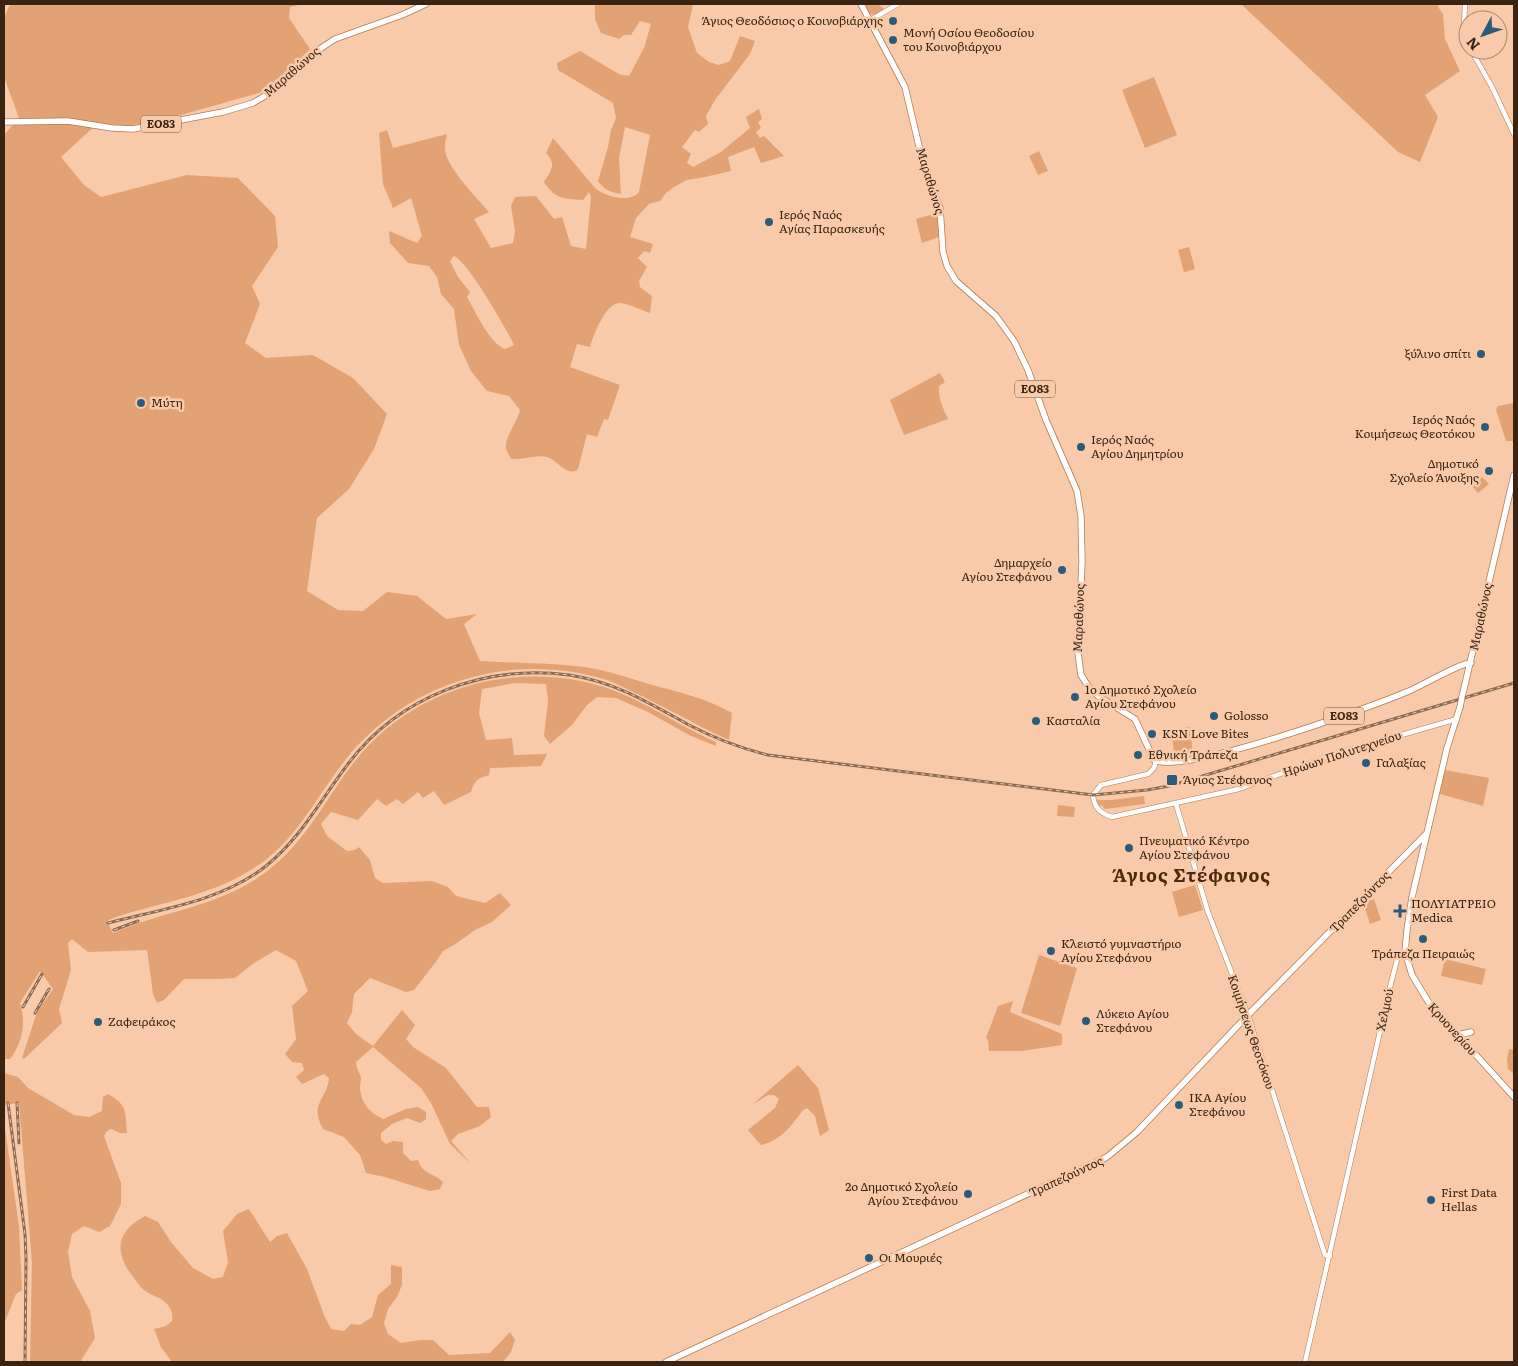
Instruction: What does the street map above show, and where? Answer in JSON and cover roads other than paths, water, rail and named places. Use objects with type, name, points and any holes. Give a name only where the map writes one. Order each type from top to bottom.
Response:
[{"type":"main road","name":"Μαραθώνος","points":[[4,122],[61,121],[133,129],[223,112],[253,103],[270,93],[312,54],[335,38],[402,15],[426,4]]},
{"type":"main road","name":"Μαραθώνος","points":[[861,4],[905,87],[924,163],[941,212],[943,252],[947,266],[956,281],[996,316],[1014,342],[1028,370],[1046,420],[1077,492],[1081,516],[1082,562],[1078,647],[1078,664],[1081,676],[1098,696],[1134,719],[1156,761],[1174,762],[1217,754],[1283,736],[1393,698],[1432,681],[1464,663],[1471,663],[1514,475]]},
{"type":"main road","points":[[1406,952],[1406,930],[1412,897],[1447,748],[1471,663]]},
{"type":"main road","name":"Τραπεζούντος","points":[[666,1362],[1107,1157],[1137,1132],[1248,1015],[1427,833]]},
{"type":"main road","name":"Κρυονερίου","points":[[1406,952],[1412,975],[1423,995],[1514,1097]]},
{"type":"main road","points":[[1457,1035],[1472,1032]]},
{"type":"street","points":[[869,21],[898,4]]},
{"type":"street","points":[[1477,60],[1492,86],[1514,134]]},
{"type":"street","name":"Ηρώων Πολυτεχνείου","points":[[1156,761],[1151,771],[1146,774],[1104,785],[1097,789],[1093,795],[1094,804],[1101,812],[1112,817],[1176,804],[1239,789],[1335,754],[1456,718]]},
{"type":"street","name":"Κοιμήσεως Θεοτόκου","points":[[1176,804],[1208,912],[1248,1015],[1325,1255],[1330,1256]]},
{"type":"street","name":"Χελμού","points":[[1305,1362],[1397,958],[1406,952]]},
{"type":"railway","points":[[108,923],[211,896],[249,878],[266,866],[290,843],[348,764],[369,740],[392,720],[418,703],[446,690],[476,680],[506,675],[537,673],[586,678],[632,694],[708,734],[737,746],[768,755],[1093,795],[1169,786],[1514,683]]},
{"type":"railway","points":[[114,930],[138,921]]},
{"type":"railway","points":[[23,1007],[42,974]]},
{"type":"railway","points":[[35,1013],[49,989]]},
{"type":"railway","points":[[8,1103],[25,1234],[25,1362]]},
{"type":"railway","points":[[17,1103],[19,1143]]},
{"type":"place","name":"Άγιος Θεοδόσιος ο Κοινοβιάρχης","points":[[893,21]]},
{"type":"place","name":"Μονή Οσίου Θεοδοσίου του Κοινοβιάρχου","points":[[893,40]]},
{"type":"place","name":"Ιερός Ναός Αγίας Παρασκευής","points":[[769,222]]},
{"type":"place","name":"ξύλινο σπίτι","points":[[1481,354]]},
{"type":"place","name":"Μύτη","points":[[141,403]]},
{"type":"place","name":"Ιερός Ναός Κοιμήσεως Θεοτόκου","points":[[1485,427]]},
{"type":"place","name":"Ιερός Ναός Αγίου Δημητρίου","points":[[1081,447]]},
{"type":"place","name":"Δημοτικό Σχολείο Άνοιξης","points":[[1489,471]]},
{"type":"place","name":"Δημαρχείο Αγίου Στεφάνου","points":[[1062,570]]},
{"type":"place","name":"1ο Δημοτικό Σχολείο Αγίου Στεφάνου","points":[[1075,697]]},
{"type":"place","name":"Golosso","points":[[1214,716]]},
{"type":"place","name":"Κασταλία","points":[[1036,721]]},
{"type":"place","name":"KSN Love Bites","points":[[1152,734]]},
{"type":"place","name":"Εθνική Τράπεζα","points":[[1138,755]]},
{"type":"place","name":"Γαλαξίας","points":[[1366,763]]},
{"type":"place","name":"Άγιος Στέφανος","points":[[1172,780]]},
{"type":"place","name":"Πνευματικό Κέντρο Αγίου Στεφάνου","points":[[1129,848]]},
{"type":"place","name":"ΠΟΛΥΙΑΤΡΕΙΟ Medica","points":[[1400,911]]},
{"type":"place","name":"Τράπεζα Πειραιώς","points":[[1423,939]]},
{"type":"place","name":"Κλειστό γυμναστήριο Αγίου Στεφάνου","points":[[1051,951]]},
{"type":"place","name":"Λύκειο Αγίου Στεφάνου","points":[[1086,1021]]},
{"type":"place","name":"Ζαφειράκος","points":[[98,1022]]},
{"type":"place","name":"ΙΚΑ Αγίου Στεφάνου","points":[[1179,1105]]},
{"type":"place","name":"2ο Δημοτικό Σχολείο Αγίου Στεφάνου","points":[[968,1194]]},
{"type":"place","name":"First Data Hellas","points":[[1431,1200]]},
{"type":"place","name":"Οι Μουριές","points":[[869,1258]]},
{"type":"district","name":"Άγιος Στέφανος","points":[[1192,876]]}]
